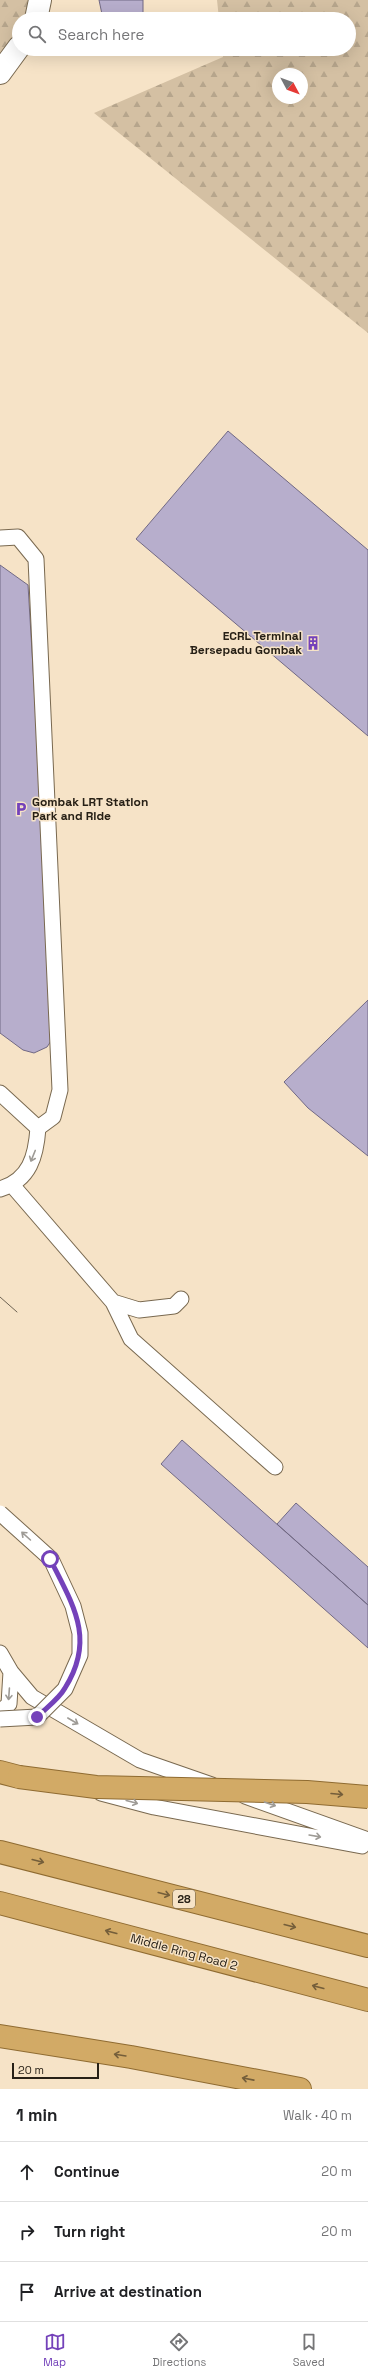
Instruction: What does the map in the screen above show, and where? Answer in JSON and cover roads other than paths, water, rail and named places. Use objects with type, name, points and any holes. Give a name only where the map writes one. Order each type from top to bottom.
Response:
[{"type":"highway","points":[[0,1772],[96,1787],[307,1792],[368,1797]]},
{"type":"highway","name":"28","points":[[0,1852],[368,1946]]},
{"type":"highway","name":"Middle Ring Road 2","points":[[0,1903],[362,1999]]},
{"type":"highway","points":[[0,2036],[131,2057],[300,2089]]},
{"type":"street","points":[[37,12],[40,0]]},
{"type":"street","points":[[0,73],[12,56]]},
{"type":"lane","points":[[0,538],[18,537],[36,559],[60,1090],[53,1117],[38,1128]]},
{"type":"lane","points":[[0,1092],[38,1128],[37,1148],[28,1170],[6,1187],[114,1302],[131,1339],[275,1467]]},
{"type":"lane","points":[[114,1302],[138,1310],[174,1306],[181,1299]]},
{"type":"lane","points":[[0,1513],[50,1559],[73,1606],[80,1633],[80,1655],[65,1689],[37,1717],[0,1719]]},
{"type":"lane","points":[[0,1653],[11,1672],[32,1697],[140,1760],[368,1840]]},
{"type":"lane","points":[[0,1712],[9,1704],[11,1672]]},
{"type":"lane","points":[[0,1766],[154,1807],[368,1847]]},
{"type":"tram line","points":[[0,1297],[17,1312]]},
{"type":"place","name":"ECRL Terminal Bersepadu Gombak","points":[[313,643]]},
{"type":"place","name":"Gombak LRT Station Park and Ride","points":[[21,809]]}]
